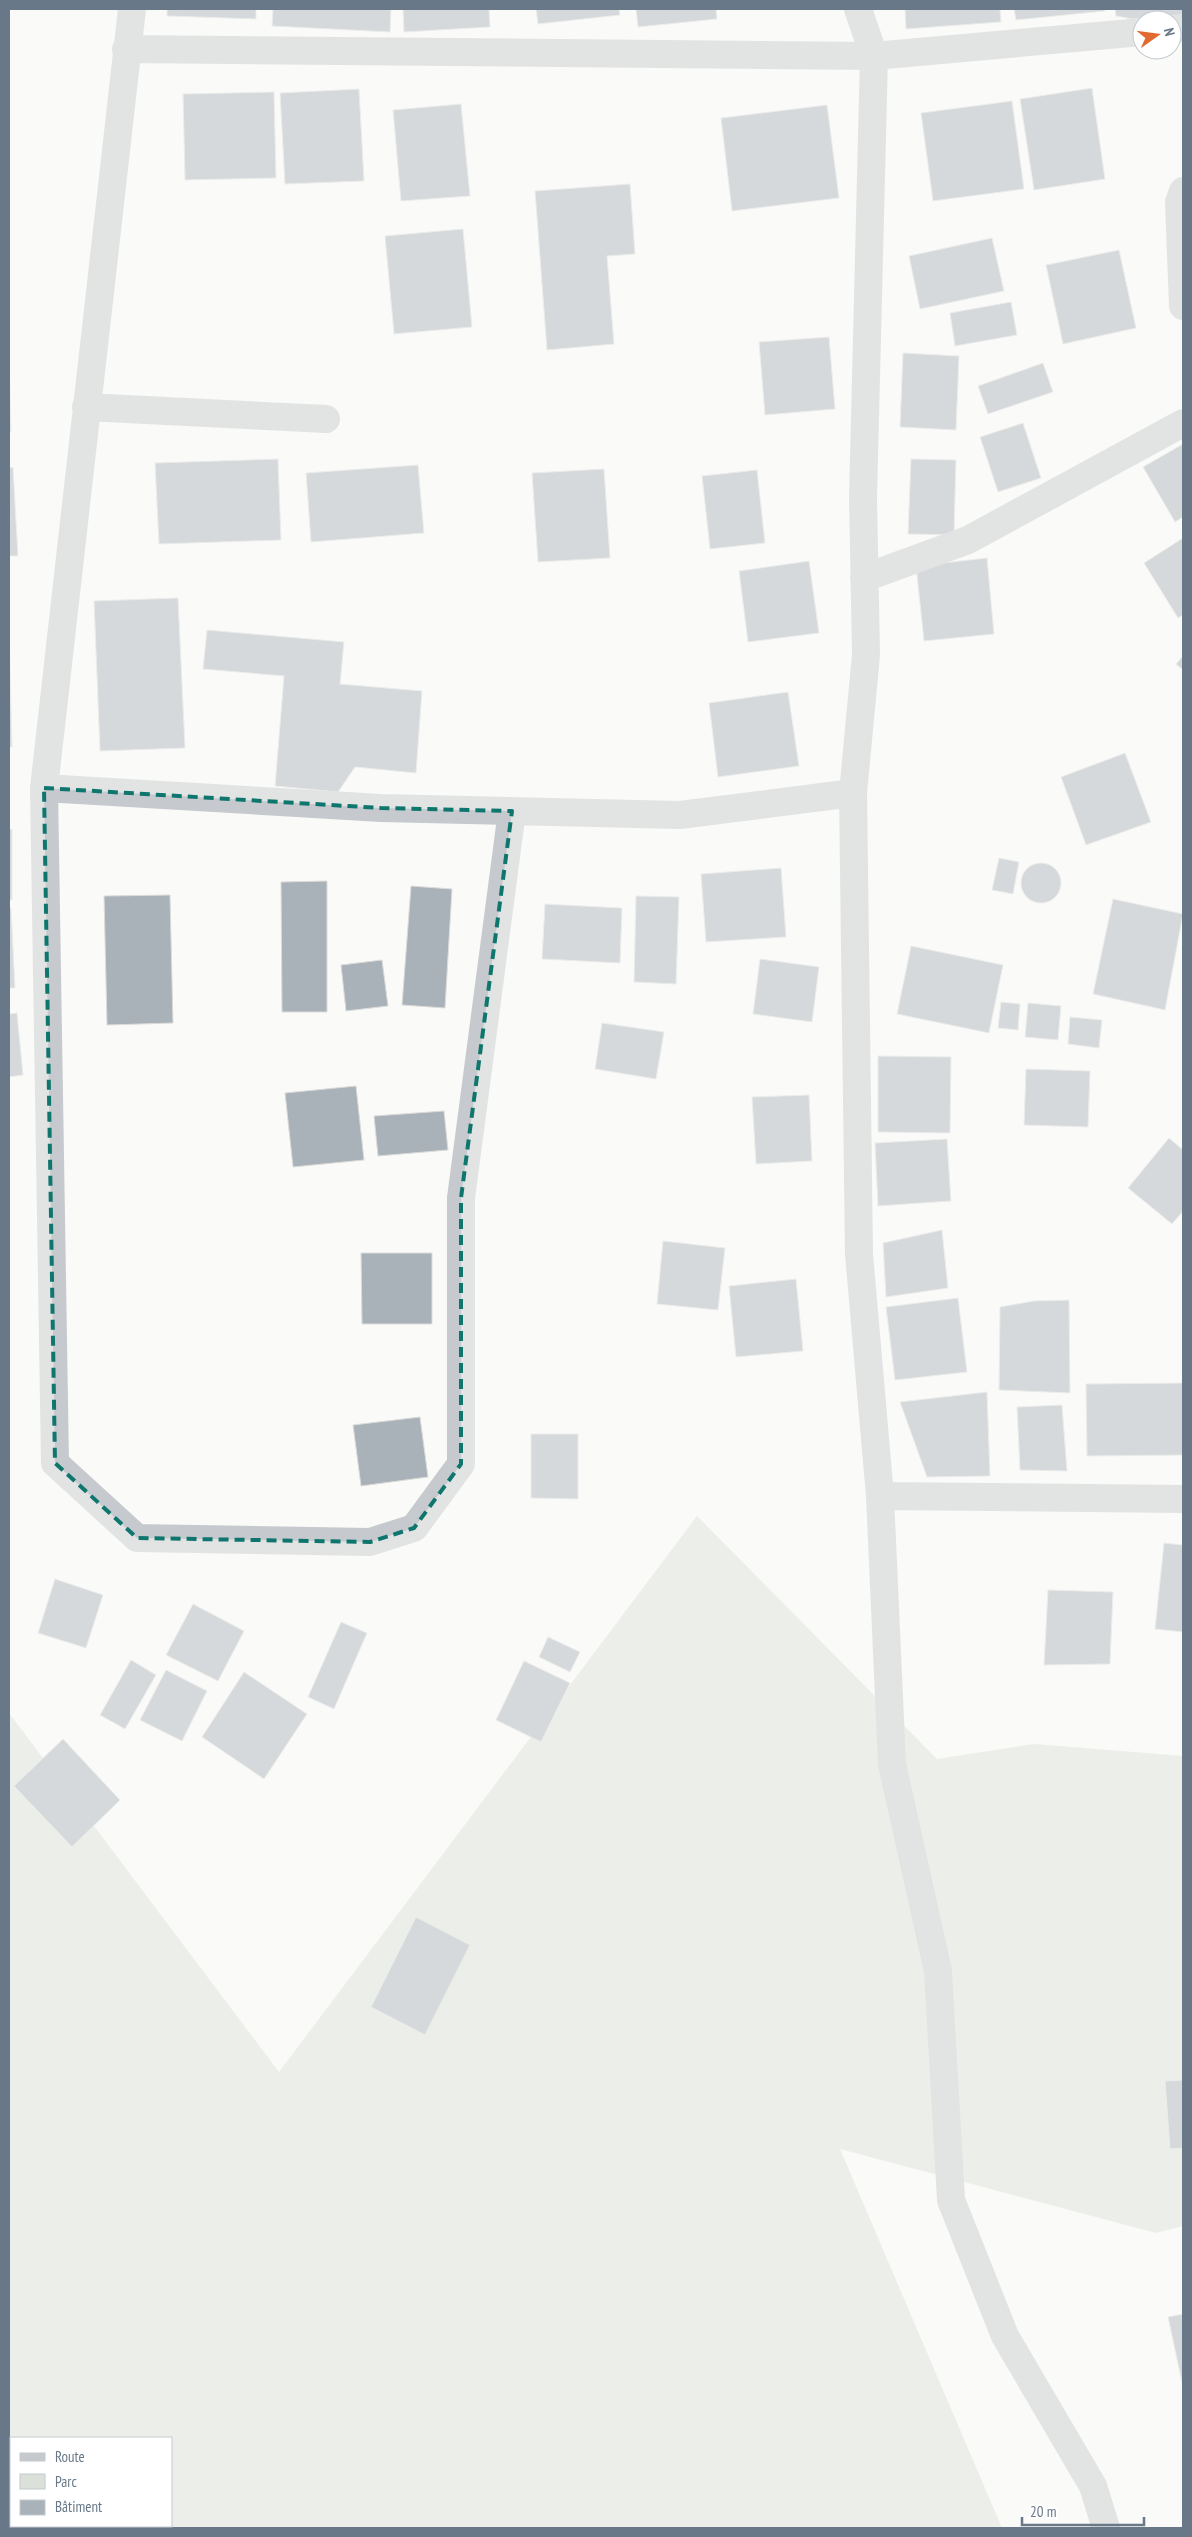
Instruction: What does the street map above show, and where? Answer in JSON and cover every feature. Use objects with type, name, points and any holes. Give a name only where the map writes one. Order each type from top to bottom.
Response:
[{"type":"street","points":[[132,9],[44,788],[55,1463],[136,1538],[370,1542],[414,1528],[461,1464],[461,1198],[512,811]]},
{"type":"street","points":[[858,9],[874,56],[863,488],[866,655],[853,793],[859,1254],[880,1496],[892,1764],[938,1971],[951,2200],[1005,2336],[1093,2486],[1106,2528]]},
{"type":"street","points":[[126,49],[874,56],[1132,33]]},
{"type":"street","points":[[1183,191],[1178,202],[1183,306]]},
{"type":"street","points":[[86,407],[326,419]]},
{"type":"street","points":[[864,578],[968,540],[1183,422]]},
{"type":"street","points":[[44,788],[382,808],[680,815],[853,793]]},
{"type":"street","points":[[880,1496],[1183,1499]]},
{"type":"highlighted area","points":[[44,788],[381,808],[512,811],[461,1198],[461,1464],[414,1528],[370,1542],[137,1538],[55,1463]]},
{"type":"green space","points":[[697,1516],[937,1759],[1034,1744],[1183,1756],[1183,2226],[1156,2233],[840,2149],[1002,2528],[9,2528],[9,1713],[279,2072]]},
{"type":"building","points":[[167,9],[256,9],[256,19],[167,16]]},
{"type":"building","points":[[273,9],[391,9],[390,32],[272,26]]},
{"type":"building","points":[[403,9],[489,9],[490,27],[404,32]]},
{"type":"building","points":[[536,9],[619,9],[620,15],[538,24]]},
{"type":"building","points":[[636,9],[716,9],[717,19],[638,27]]},
{"type":"building","points":[[905,9],[1000,9],[1001,22],[906,29]]},
{"type":"building","points":[[1014,9],[1104,9],[1105,11],[1016,20]]},
{"type":"building","points":[[1115,9],[1183,9],[1183,17],[1182,10],[1132,10],[1132,19],[1116,16]]},
{"type":"building","points":[[1092,88],[1105,179],[1034,190],[1020,99]]},
{"type":"building","points":[[359,89],[364,181],[285,184],[280,93]]},
{"type":"building","points":[[274,92],[276,178],[185,180],[183,94]]},
{"type":"building","points":[[1012,101],[1024,189],[933,201],[921,113]]},
{"type":"building","points":[[461,104],[470,196],[401,201],[393,110]]},
{"type":"building","points":[[827,105],[839,198],[732,211],[721,118]]},
{"type":"building","points":[[630,184],[635,254],[607,256],[614,344],[547,350],[535,191]]},
{"type":"building","points":[[463,229],[472,327],[394,334],[385,236]]},
{"type":"building","points":[[992,238],[1004,291],[920,309],[909,256]]},
{"type":"building","points":[[1119,250],[1136,328],[1063,344],[1046,265]]},
{"type":"building","points":[[1011,302],[1017,335],[955,346],[950,313]]},
{"type":"building","points":[[829,337],[835,409],[765,415],[759,342]]},
{"type":"building","points":[[903,353],[959,356],[956,430],[900,427]]},
{"type":"building","points":[[9,363],[11,432],[9,432]]},
{"type":"building","points":[[1043,363],[1053,392],[988,414],[978,386]]},
{"type":"building","points":[[1023,423],[1041,478],[998,492],[980,437]]},
{"type":"building","points":[[1183,444],[1183,517],[1175,522],[1143,467]]},
{"type":"building","points":[[278,459],[281,540],[159,544],[155,463]]},
{"type":"building","points":[[911,459],[956,460],[954,535],[908,534]]},
{"type":"building","points":[[418,465],[424,533],[311,542],[306,473]]},
{"type":"building","points":[[13,467],[18,556],[9,556],[9,468]]},
{"type":"building","points":[[604,469],[610,558],[538,562],[532,473]]},
{"type":"building","points":[[757,470],[765,543],[710,549],[702,476]]},
{"type":"building","points":[[1183,538],[1183,615],[1178,618],[1144,563]]},
{"type":"building","points":[[987,558],[994,634],[924,641],[916,566]]},
{"type":"building","points":[[809,561],[819,633],[748,642],[739,571]]},
{"type":"building","points":[[178,598],[185,748],[100,751],[94,601]]},
{"type":"building","points":[[207,630],[344,642],[340,684],[422,691],[416,773],[355,767],[338,792],[275,786],[284,676],[203,669]]},
{"type":"building","points":[[9,634],[12,747],[9,747]]},
{"type":"building","points":[[1183,656],[1183,670],[1176,664]]},
{"type":"building","points":[[788,692],[799,766],[718,777],[709,703]]},
{"type":"building","points":[[1125,753],[1151,822],[1086,845],[1061,777]]},
{"type":"building","points":[[9,829],[12,829],[12,900],[9,900]]},
{"type":"building","points":[[999,858],[1019,862],[1013,894],[992,890]]},
{"type":"building","points":[[1041,863],[1055,869],[1061,883],[1055,897],[1041,903],[1027,897],[1021,883],[1027,869]]},
{"type":"building","points":[[781,868],[786,937],[706,942],[701,874]]},
{"type":"building","points":[[327,881],[327,1012],[282,1012],[281,882]]},
{"type":"building","points":[[411,886],[452,889],[445,1008],[402,1005]]},
{"type":"building","points":[[170,895],[173,1023],[107,1025],[104,896]]},
{"type":"building","points":[[636,896],[679,897],[676,984],[634,982]]},
{"type":"building","points":[[1113,899],[1183,914],[1165,1010],[1093,994]]},
{"type":"building","points":[[545,904],[622,908],[620,963],[542,959]]},
{"type":"building","points":[[9,908],[11,908],[15,988],[9,988]]},
{"type":"building","points":[[911,946],[1003,965],[989,1033],[897,1014]]},
{"type":"building","points":[[760,959],[819,967],[812,1022],[753,1014]]},
{"type":"building","points":[[382,960],[388,1006],[346,1011],[341,965]]},
{"type":"building","points":[[1001,1002],[1020,1004],[1018,1030],[998,1028]]},
{"type":"building","points":[[1028,1003],[1061,1006],[1058,1040],[1025,1037]]},
{"type":"building","points":[[17,1013],[23,1075],[9,1077],[9,1014]]},
{"type":"building","points":[[1070,1017],[1102,1020],[1099,1048],[1068,1044]]},
{"type":"building","points":[[602,1023],[664,1032],[656,1079],[595,1069]]},
{"type":"building","points":[[878,1056],[951,1057],[950,1133],[878,1132]]},
{"type":"building","points":[[1026,1069],[1090,1071],[1088,1127],[1024,1125]]},
{"type":"building","points":[[356,1086],[364,1160],[293,1167],[285,1093]]},
{"type":"building","points":[[809,1095],[812,1161],[756,1164],[752,1097]]},
{"type":"building","points":[[444,1111],[448,1150],[378,1156],[374,1116]]},
{"type":"building","points":[[1169,1138],[1183,1150],[1183,1211],[1172,1224],[1128,1188]]},
{"type":"building","points":[[947,1139],[951,1201],[878,1206],[875,1143]]},
{"type":"building","points":[[942,1230],[948,1288],[886,1297],[883,1243]]},
{"type":"building","points":[[663,1241],[725,1248],[718,1310],[657,1304]]},
{"type":"building","points":[[361,1253],[432,1253],[432,1324],[362,1324]]},
{"type":"building","points":[[796,1279],[803,1351],[736,1357],[729,1286]]},
{"type":"building","points":[[958,1298],[967,1372],[895,1380],[886,1307]]},
{"type":"building","points":[[1069,1300],[1070,1393],[999,1390],[1000,1307],[1034,1301]]},
{"type":"building","points":[[1183,1383],[1183,1455],[1087,1456],[1086,1384]]},
{"type":"building","points":[[987,1392],[990,1476],[927,1477],[900,1402]]},
{"type":"building","points":[[1062,1405],[1067,1471],[1020,1470],[1017,1407]]},
{"type":"building","points":[[420,1417],[428,1477],[361,1486],[353,1425]]},
{"type":"building","points":[[531,1434],[578,1434],[578,1499],[531,1498]]},
{"type":"building","points":[[1164,1543],[1183,1545],[1183,1632],[1155,1629]]},
{"type":"building","points":[[55,1579],[103,1595],[86,1648],[38,1633]]},
{"type":"building","points":[[1048,1590],[1113,1592],[1110,1664],[1044,1665]]},
{"type":"building","points":[[193,1604],[244,1631],[218,1681],[166,1655]]},
{"type":"building","points":[[341,1622],[367,1633],[334,1709],[308,1697]]},
{"type":"building","points":[[548,1637],[580,1652],[570,1672],[539,1657]]},
{"type":"building","points":[[131,1660],[156,1675],[125,1729],[100,1715]]},
{"type":"building","points":[[524,1661],[570,1683],[541,1742],[496,1720]]},
{"type":"building","points":[[166,1670],[207,1691],[182,1741],[140,1720]]},
{"type":"building","points":[[244,1672],[307,1714],[264,1779],[202,1737]]},
{"type":"building","points":[[63,1739],[120,1800],[72,1847],[14,1786]]},
{"type":"building","points":[[416,1917],[470,1945],[425,2035],[371,2007]]},
{"type":"building","points":[[1183,2080],[1183,2148],[1170,2149],[1165,2081]]},
{"type":"building","points":[[1183,2314],[1183,2387],[1168,2317]]}]
